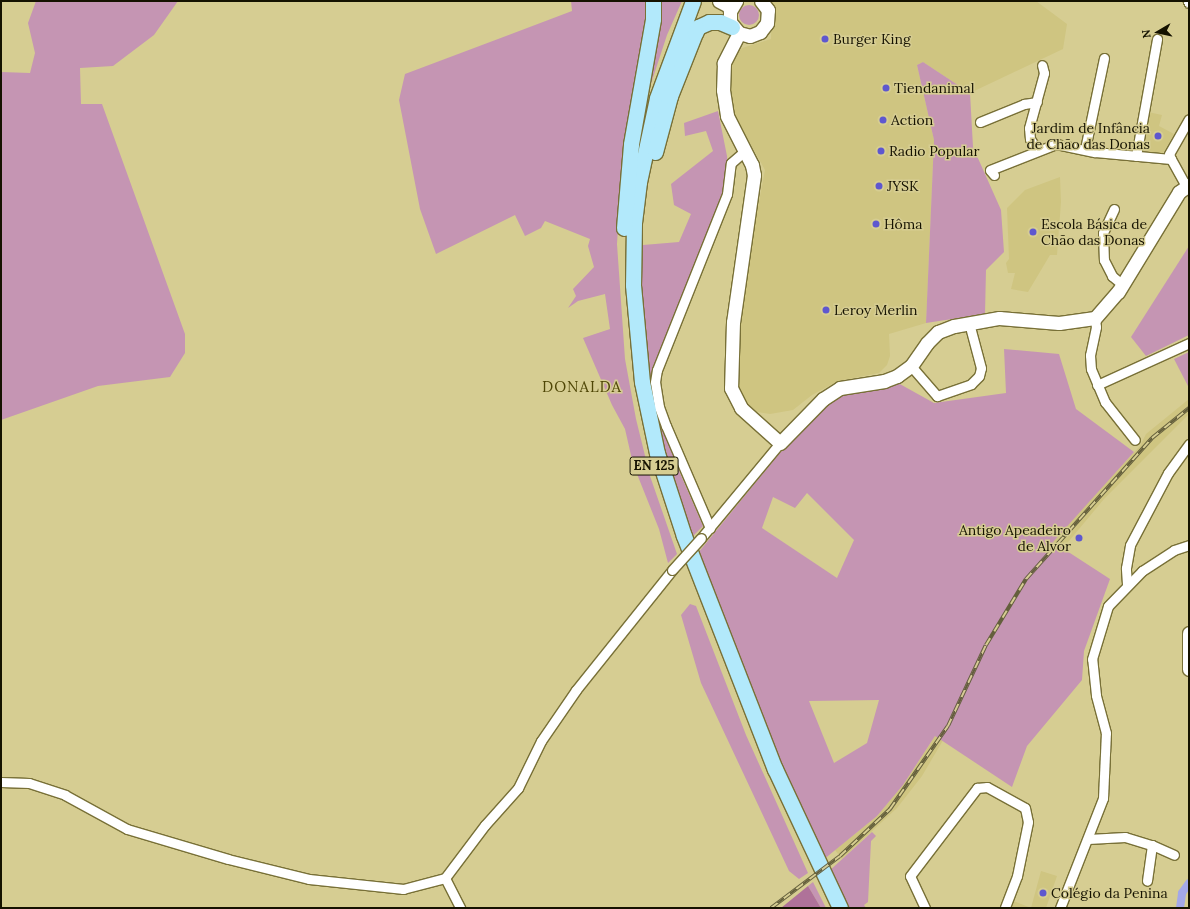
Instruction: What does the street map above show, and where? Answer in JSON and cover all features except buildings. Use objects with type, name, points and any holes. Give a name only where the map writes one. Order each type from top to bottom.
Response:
[{"type":"main road","points":[[639,407],[626,327],[623,245],[631,144],[653,19],[653,1]]},
{"type":"main road","name":"EN 125","points":[[688,1],[656,87],[639,153],[629,223],[627,260],[629,330],[639,407],[668,510],[764,761],[833,908]]},
{"type":"main road","name":"EN 125","points":[[693,1],[657,98],[639,182],[634,223],[633,285],[642,382],[657,453],[684,536],[775,769],[840,908]]},
{"type":"main road","points":[[642,382],[638,283],[640,227],[663,118],[698,27],[714,21],[735,30]]},
{"type":"street","points":[[719,1],[734,4],[729,17],[735,30],[724,63],[723,90],[727,116],[752,166],[754,183],[733,322],[731,388],[741,408],[780,442]]},
{"type":"street","points":[[735,30],[750,36],[764,28],[768,17],[761,1]]},
{"type":"street","points":[[1136,156],[1157,39]]},
{"type":"street","points":[[1085,149],[1104,58]]},
{"type":"street","points":[[1037,150],[1030,139],[1029,128],[1044,73],[1042,66]]},
{"type":"street","points":[[980,122],[1024,104],[1037,102]]},
{"type":"street","points":[[1,782],[29,783],[65,795],[127,829],[228,859],[309,879],[403,889],[445,878],[485,825],[518,788],[541,741],[576,690],[672,570],[710,528],[780,442],[823,399],[840,388],[884,381],[897,376],[911,366],[927,343],[938,332],[969,323],[999,318],[1064,323],[1095,318],[1122,284],[1179,192],[1187,186],[1169,154],[1189,119]]},
{"type":"street","points":[[994,176],[990,170],[1037,150],[1056,144],[1136,156],[1171,159]]},
{"type":"street","points":[[710,528],[659,407],[656,382],[657,370],[727,194],[731,163],[745,151]]},
{"type":"street","points":[[1114,209],[1104,233],[1104,260],[1112,276],[1122,284]]},
{"type":"street","points":[[1095,318],[1096,328],[1090,354],[1097,386],[1105,402],[1135,440]]},
{"type":"street","points":[[911,366],[938,396],[970,384],[978,376],[981,368],[969,323]]},
{"type":"street","points":[[1097,386],[1189,343]]},
{"type":"street","points":[[1127,584],[1126,568],[1130,545],[1168,473],[1189,444]]},
{"type":"street","points":[[1060,908],[1103,798],[1106,764],[1106,733],[1096,695],[1092,659],[1108,606],[1127,584],[1165,556],[1189,545]]},
{"type":"street","points":[[1189,633],[1189,669]]},
{"type":"street","points":[[925,908],[910,876],[977,788],[987,787],[1025,808],[1028,822],[1017,876],[1005,908]]},
{"type":"street","points":[[1088,839],[1125,837],[1152,845],[1174,855]]},
{"type":"street","points":[[1147,881],[1152,845]]},
{"type":"street","points":[[445,878],[460,908]]},
{"type":"shaded area","points":[[36,1],[178,1],[154,35],[113,66],[80,68],[81,104],[102,104],[185,334],[185,353],[170,377],[98,386],[1,420],[1,72],[30,73],[35,53],[28,23]]},
{"type":"shaded area","points":[[571,1],[647,1],[648,6],[620,195],[617,244],[625,359],[636,419],[650,476],[677,554],[668,563],[659,529],[633,464],[625,429],[612,405],[583,338],[610,329],[605,294],[578,301],[568,308],[576,296],[573,289],[594,267],[588,246],[590,239],[545,221],[541,228],[525,236],[515,215],[436,254],[420,209],[399,100],[405,74],[572,11]]},
{"type":"shaded area","points":[[659,1],[682,1],[667,35],[646,99]]},
{"type":"shaded area","points":[[772,1],[1036,1],[1067,24],[1063,49],[970,93],[923,62],[917,65],[934,140],[926,323],[889,334],[890,356],[887,365],[879,373],[838,381],[812,395],[793,410],[770,414],[757,412],[747,405],[739,392],[735,379],[739,327],[750,249],[765,170],[734,114],[729,77],[735,56],[742,48],[771,39]]},
{"type":"shaded area","points":[[745,5],[753,5],[759,11],[759,19],[753,25],[745,25],[739,19],[739,11]]},
{"type":"shaded area","points":[[923,62],[970,93],[973,147],[1001,210],[1004,252],[986,270],[985,314],[926,323],[934,140],[917,65]]},
{"type":"shaded area","points":[[718,111],[727,156],[729,180],[655,365],[663,425],[680,473],[703,526],[691,538],[678,506],[645,382],[640,287],[643,245],[679,242],[691,214],[674,205],[671,184],[713,151],[706,131],[685,136],[684,123]]},
{"type":"shaded area","name":"Jardim de Infância de Chão das Donas","points":[[1148,112],[1162,115],[1159,126],[1174,134],[1163,153],[1150,157],[1141,148]]},
{"type":"shaded area","name":"Escola Básica de Chão das Donas","points":[[1060,177],[1061,202],[1057,255],[1050,255],[1028,292],[1011,289],[1015,273],[1008,273],[1006,263],[1009,259],[1007,208],[1025,190]]},
{"type":"shaded area","points":[[1189,246],[1189,335],[1146,356],[1131,337]]},
{"type":"shaded area","points":[[1004,349],[1059,354],[1076,409],[1134,452],[1053,542],[1110,579],[1084,651],[1082,680],[1027,746],[1012,787],[935,736],[903,785],[877,816],[823,860],[778,764],[698,553],[779,454],[832,399],[846,392],[898,383],[934,403],[1006,393]],"holes":[[[807,493],[854,540],[837,578],[762,528],[773,497],[795,508]],[[879,700],[867,743],[834,763],[809,701]]]},
{"type":"shaded area","points":[[1189,352],[1189,388],[1174,359]]},
{"type":"shaded area","points":[[1189,399],[1189,414],[1104,499],[1039,577],[922,776],[897,808],[842,859],[835,850],[877,816],[903,785],[932,741],[989,630],[1036,557],[1140,446],[1146,434]]},
{"type":"shaded area","points":[[690,604],[696,606],[746,735],[808,873],[799,879],[789,871],[701,683],[681,615]]},
{"type":"shaded area","points":[[872,832],[876,836],[871,841],[868,902],[864,905],[866,908],[845,908],[828,872]]},
{"type":"shaded area","name":"Colégio da Penina","points":[[1041,871],[1057,876],[1046,908],[1031,908]]},
{"type":"shaded area","points":[[813,882],[826,908],[821,908],[808,886]]},
{"type":"shaded area","points":[[808,886],[821,908],[781,908]]},
{"type":"shaded area","points":[[1011,900],[1031,908],[1008,908]]},
{"type":"waterway","points":[[1180,908],[1182,893],[1189,883]]},
{"type":"railway","points":[[771,908],[840,856],[890,809],[948,726],[986,645],[1026,579],[1152,438],[1189,408]]},
{"type":"place","name":"Burger King","points":[[825,39]]},
{"type":"place","name":"Tiendanimal","points":[[886,88]]},
{"type":"place","name":"Action","points":[[883,120]]},
{"type":"place","name":"Jardim de Infância de Chão das Donas","points":[[1158,136]]},
{"type":"place","name":"Radio Popular","points":[[881,151]]},
{"type":"place","name":"JYSK","points":[[879,186]]},
{"type":"place","name":"Hôma","points":[[876,224]]},
{"type":"place","name":"Escola Básica de Chão das Donas","points":[[1033,232]]},
{"type":"place","name":"Leroy Merlin","points":[[826,310]]},
{"type":"place","name":"Antigo Apeadeiro de Alvor","points":[[1079,538]]},
{"type":"place","name":"Colégio da Penina","points":[[1043,893]]},
{"type":"district","name":"DONALDA","points":[[582,387]]}]
